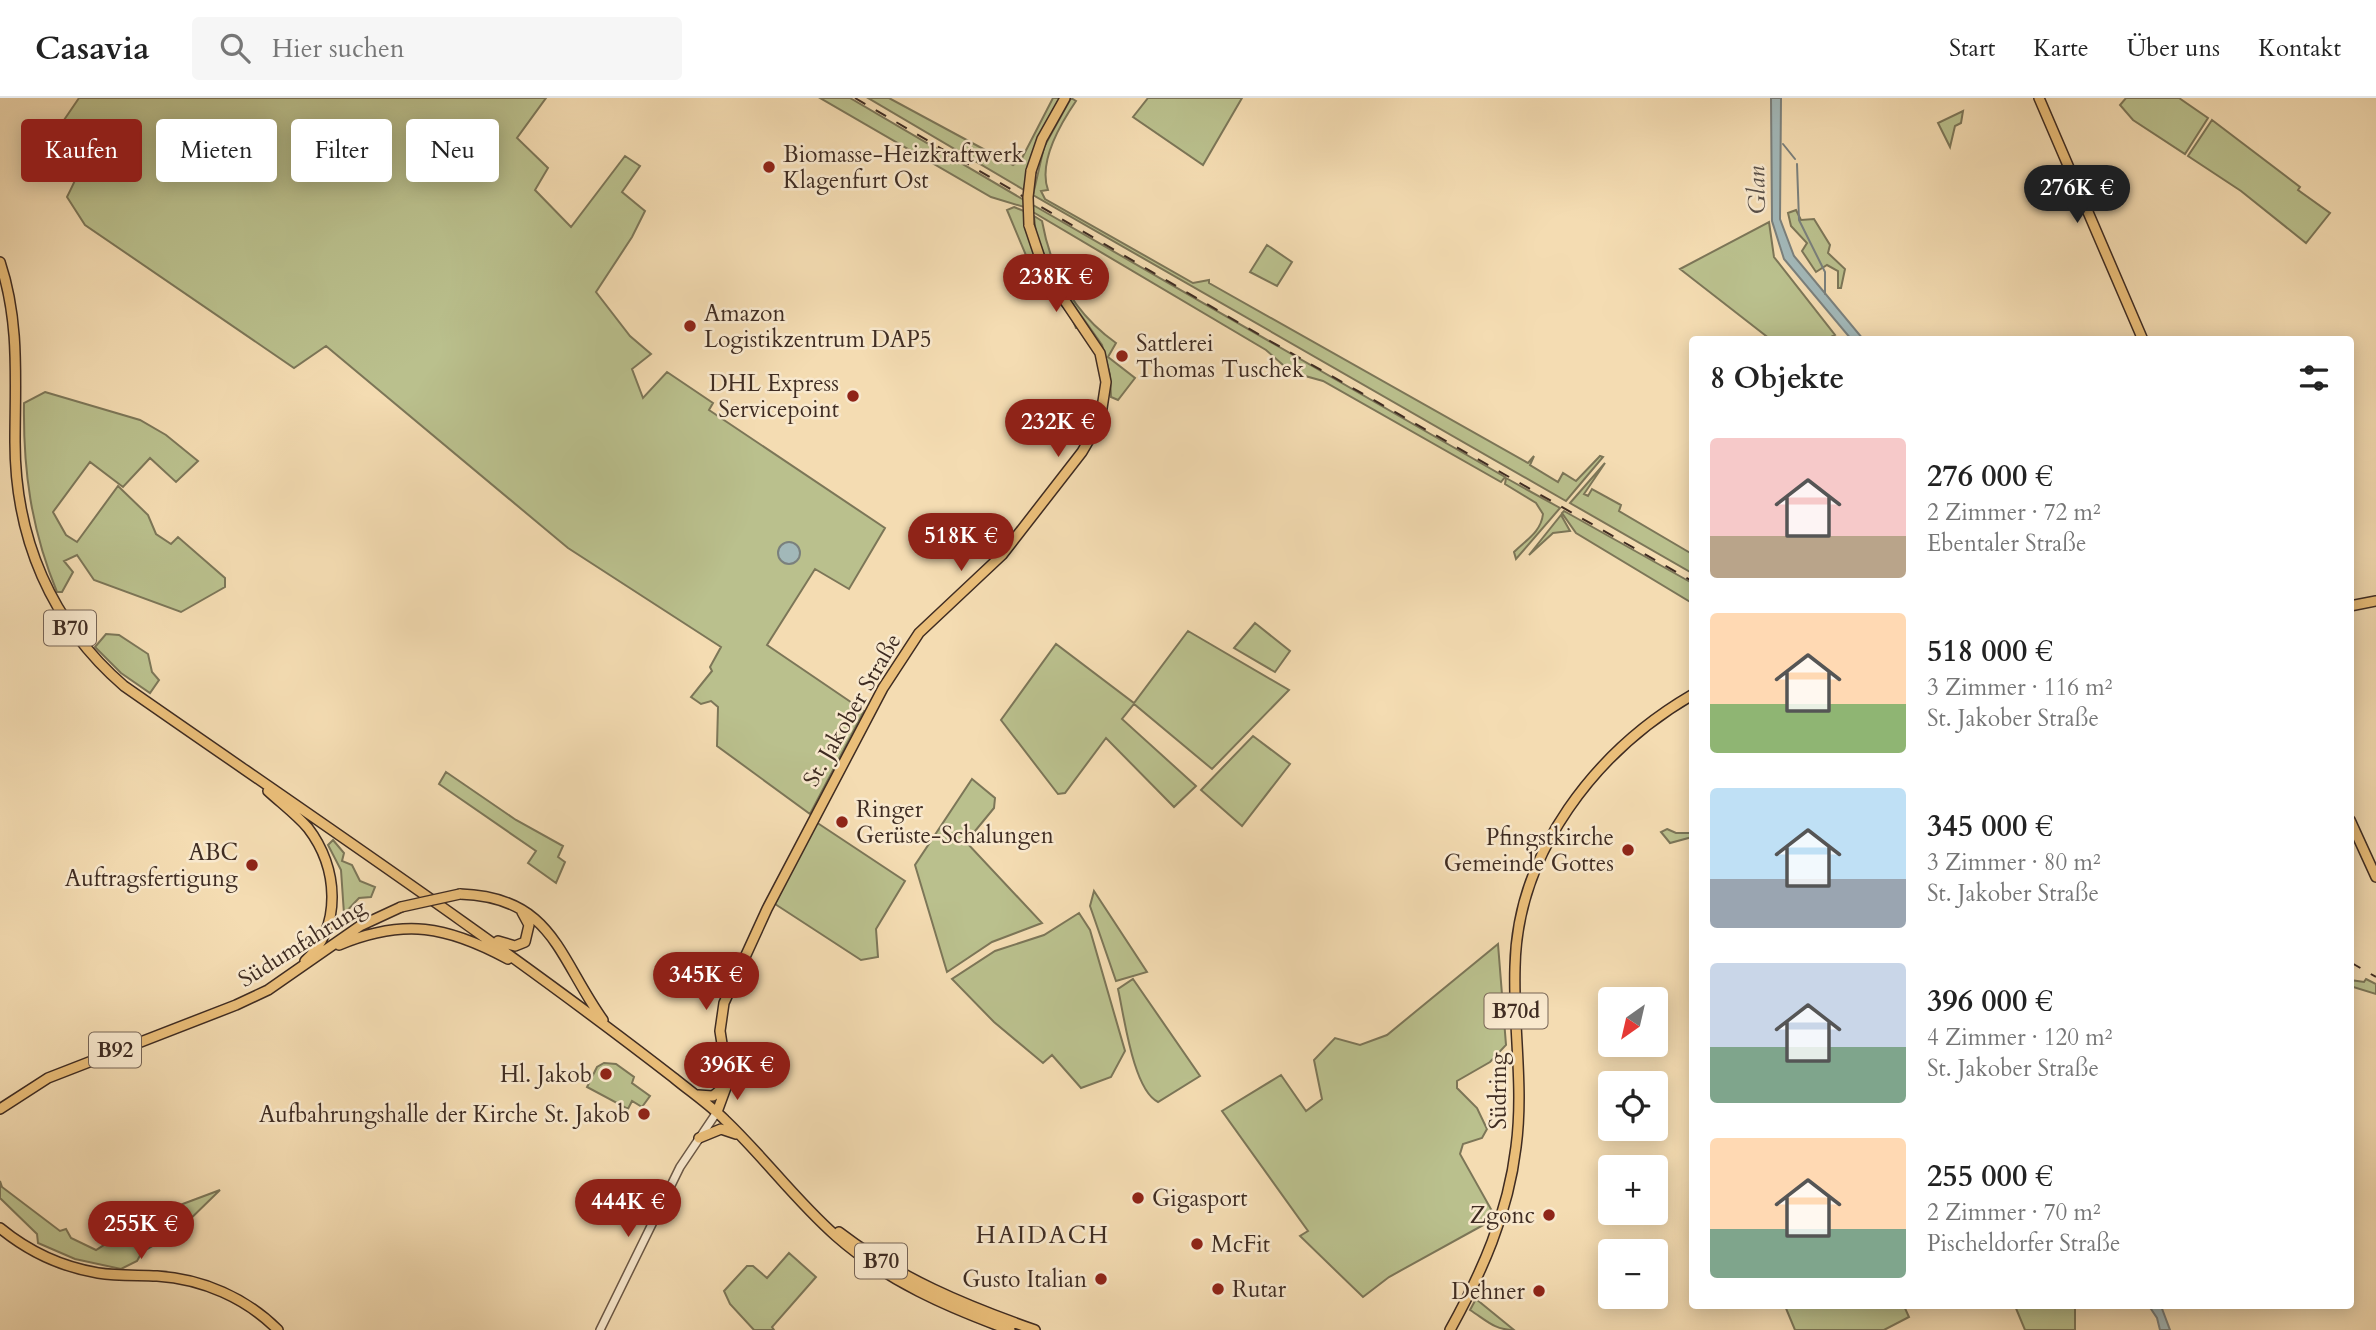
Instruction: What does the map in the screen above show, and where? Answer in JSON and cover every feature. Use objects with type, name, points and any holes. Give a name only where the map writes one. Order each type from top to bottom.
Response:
[{"type":"main road","name":"St. Jakober Straße","points":[[717,1112],[728,1082],[720,1020],[728,993],[815,814],[883,688],[919,633],[989,569],[1028,522],[1090,440],[1105,403],[1106,382],[1100,353],[1044,270],[1029,225],[1031,171],[1042,139],[1065,98]]},
{"type":"main road","points":[[2039,98],[2141,336]]},
{"type":"main road","name":"B70","points":[[0,262],[12,308],[16,347],[15,445],[19,498],[32,556],[45,587],[69,626],[109,673],[249,774],[483,934],[717,1112],[848,1246],[901,1283],[981,1315],[1010,1330]]},
{"type":"main road","points":[[2354,605],[2376,601]]},
{"type":"main road","name":"Südring","points":[[1450,1330],[1481,1272],[1495,1237],[1512,1174],[1520,1091],[1515,965],[1518,933],[1533,875],[1551,836],[1589,781],[1644,729],[1689,697]]},
{"type":"main road","name":"B92","points":[[249,774],[307,828],[325,859],[330,878],[332,904],[322,938],[308,958],[281,981]]},
{"type":"main road","points":[[2354,829],[2376,877]]},
{"type":"main road","name":"Südumfahrung","points":[[0,1109],[48,1078],[236,1005],[281,981],[360,926],[401,907],[460,894],[491,897],[516,906],[549,931],[586,996],[611,1030]]},
{"type":"main road","points":[[483,934],[515,947],[525,942],[530,925],[516,906]]},
{"type":"main road","name":"B92","points":[[324,951],[376,931],[404,927],[439,930],[473,940],[530,970]]},
{"type":"main road","points":[[695,1095],[713,1096],[728,1082]]},
{"type":"main road","points":[[699,1138],[721,1129],[739,1135]]},
{"type":"main road","name":"B70","points":[[822,1222],[939,1298]]},
{"type":"main road","points":[[0,1228],[24,1246],[71,1266],[98,1273],[179,1278],[219,1290],[253,1309],[278,1330]]},
{"type":"main road","points":[[901,1283],[912,1279]]},
{"type":"main road","name":"B70","points":[[981,1315],[1029,1329]]},
{"type":"street","points":[[600,1330],[660,1204],[717,1112]]},
{"type":"green space","points":[[79,98],[546,98],[517,138],[548,168],[535,190],[571,227],[625,156],[640,166],[622,192],[645,211],[632,237],[596,292],[630,336],[651,354],[632,369],[643,398],[667,372],[713,403],[709,410],[885,528],[849,589],[815,569],[767,645],[864,711],[810,814],[717,746],[718,707],[711,701],[701,704],[691,697],[712,671],[710,667],[721,647],[568,548],[326,346],[294,368],[85,225],[67,197],[74,182],[142,182],[142,119],[65,119]]},
{"type":"green space","points":[[820,98],[850,98],[1024,200],[1024,207],[991,197]]},
{"type":"green space","points":[[868,98],[889,98],[1013,165],[1021,160],[1053,98],[1062,98],[1027,170],[1024,190]]},
{"type":"green space","points":[[1071,98],[1076,101],[1058,131],[1049,155],[1046,167],[1048,190],[1041,191],[1045,199],[1193,283],[1209,280],[1209,283],[1528,463],[1534,456],[1530,465],[1558,482],[1563,473],[1576,481],[1600,456],[1603,457],[1566,501],[1033,195],[1044,147]]},
{"type":"green space","points":[[1148,98],[1242,98],[1203,165],[1133,117]]},
{"type":"green space","points":[[2126,98],[2179,98],[2208,118],[2185,154],[2133,120],[2120,105]]},
{"type":"green space","points":[[1963,111],[1961,123],[1955,126],[1950,147],[1938,123]]},
{"type":"green space","points":[[2212,120],[2330,213],[2306,243],[2241,191],[2188,156]]},
{"type":"green space","points":[[1033,205],[1505,477],[1501,482],[1323,381],[1291,372],[1266,350],[1033,212]]},
{"type":"green space","points":[[1014,207],[1024,211],[1032,245],[1044,273],[1080,328],[1076,328],[1071,316],[1033,272],[1007,210]]},
{"type":"green space","points":[[1796,210],[1801,220],[1814,219],[1830,245],[1828,253],[1845,269],[1841,288],[1838,288],[1838,271],[1827,265],[1816,272],[1802,251],[1807,243],[1791,226],[1788,213]]},
{"type":"green space","points":[[1034,216],[1042,221],[1052,257],[1067,290],[1088,319],[1116,343],[1108,357],[1135,378],[1118,400],[1111,397],[1110,375],[1102,345],[1051,273],[1036,234]]},
{"type":"green space","points":[[1769,222],[1774,257],[1835,335],[1766,336],[1680,269]]},
{"type":"green space","points":[[1267,245],[1292,262],[1277,286],[1250,272]]},
{"type":"green space","points":[[45,392],[140,420],[166,435],[198,461],[176,482],[150,458],[123,487],[90,462],[53,512],[66,535],[77,542],[118,486],[148,515],[156,534],[171,544],[178,537],[225,578],[225,587],[181,612],[94,580],[77,555],[64,561],[73,572],[62,592],[57,592],[35,522],[25,452],[24,403]]},
{"type":"green space","points":[[1605,463],[1584,494],[1588,496],[1592,489],[1621,505],[1619,511],[1689,552],[1689,571],[1570,503]]},
{"type":"green space","points":[[1506,478],[1560,508],[1516,559],[1514,552],[1536,531],[1543,514],[1536,503],[1505,484]]},
{"type":"green space","points":[[1564,511],[1689,581],[1689,601],[1576,533],[1562,513]]},
{"type":"green space","points":[[1561,515],[1570,531],[1553,533],[1529,555]]},
{"type":"green space","points":[[1255,623],[1290,651],[1275,672],[1234,648]]},
{"type":"green space","points":[[1188,631],[1289,690],[1212,769],[1134,704],[1122,719],[1196,786],[1174,807],[1106,738],[1065,793],[1058,794],[1001,720],[1056,644],[1134,703]]},
{"type":"green space","points":[[106,634],[119,635],[148,654],[152,672],[159,680],[150,693],[121,673],[95,647]]},
{"type":"green space","points":[[1253,736],[1290,764],[1242,826],[1201,790]]},
{"type":"green space","points":[[446,772],[516,820],[563,846],[558,857],[565,862],[556,883],[528,863],[536,851],[439,784]]},
{"type":"green space","points":[[972,779],[995,798],[994,808],[966,842],[1042,923],[992,942],[947,972],[915,865]]},
{"type":"green space","points":[[816,822],[905,881],[876,929],[878,957],[861,960],[775,904]]},
{"type":"green space","points":[[1667,829],[1676,833],[1689,833],[1689,838],[1670,843],[1661,832]]},
{"type":"green space","points":[[333,840],[344,853],[342,861],[352,865],[360,881],[375,887],[371,897],[359,898],[344,914],[341,870],[328,845]]},
{"type":"green space","points":[[1094,891],[1147,972],[1116,981],[1090,906]]},
{"type":"green space","points":[[1079,913],[1090,930],[1125,1051],[1111,1077],[1081,1088],[1052,1055],[1043,1063],[994,1022],[952,979],[995,951],[1044,935]]},
{"type":"green space","points":[[1498,944],[1506,1045],[1490,1062],[1457,1081],[1457,1088],[1477,1108],[1487,1129],[1482,1138],[1463,1144],[1460,1154],[1496,1218],[1389,1277],[1363,1297],[1300,1236],[1308,1231],[1222,1111],[1281,1075],[1306,1111],[1322,1099],[1314,1060],[1335,1038],[1360,1045],[1387,1035]]},
{"type":"green space","points":[[1133,979],[1200,1076],[1158,1102],[1149,1095],[1136,1068],[1118,989]]},
{"type":"green space","points":[[2366,979],[2376,984],[2376,994],[2354,987],[2354,981],[2364,982]]},
{"type":"green space","points":[[604,1063],[616,1064],[634,1077],[632,1083],[650,1096],[642,1107],[632,1101],[628,1109],[587,1087],[597,1067]]},
{"type":"green space","points":[[0,1181],[2,1187],[60,1231],[66,1229],[71,1238],[96,1250],[148,1217],[220,1190],[176,1233],[142,1252],[137,1261],[121,1269],[75,1259],[38,1243],[37,1234],[0,1198]]},
{"type":"green space","points":[[789,1253],[816,1277],[772,1327],[774,1330],[754,1330],[730,1304],[724,1291],[747,1266],[753,1266],[767,1278]]},
{"type":"green space","points":[[1476,1299],[1514,1330],[1496,1326],[1470,1310]]},
{"type":"green space","points":[[1786,1309],[1905,1309],[1909,1317],[1884,1330],[1795,1330]]},
{"type":"green space","points":[[2016,1309],[2075,1309],[2075,1330],[2025,1330]]},
{"type":"shaded area","points":[[1771,98],[1781,98],[1780,219],[1794,256],[1861,336],[1848,336],[1784,259],[1772,221]]},
{"type":"shaded area","points":[[789,542],[797,545],[800,553],[797,561],[789,564],[781,561],[778,553],[781,545]]},
{"type":"shaded area","points":[[2151,1309],[2162,1309],[2170,1330],[2160,1330]]},
{"type":"waterway","points":[[1783,144],[1795,159]]},
{"type":"waterway","points":[[1797,164],[1799,220],[1825,272],[1825,294]]},
{"type":"railway","points":[[855,98],[1270,341],[1689,579]]},
{"type":"railway","points":[[2354,964],[2376,977]]},
{"type":"place","name":"Biomasse-Heizkraftwerk Klagenfurt Ost","points":[[769,167]]},
{"type":"place","name":"Amazon Logistikzentrum DAP5","points":[[690,326]]},
{"type":"place","name":"Sattlerei Thomas Tuschek","points":[[1122,356]]},
{"type":"place","name":"DHL Express Servicepoint","points":[[853,396]]},
{"type":"place","name":"Ringer Gerüste-Schalungen","points":[[842,822]]},
{"type":"place","name":"Pfingstkirche Gemeinde Gottes","points":[[1628,850]]},
{"type":"place","name":"ABC Auftragsfertigung","points":[[252,865]]},
{"type":"place","name":"Hl. Jakob","points":[[606,1074]]},
{"type":"place","name":"Aufbahrungshalle der Kirche St. Jakob","points":[[644,1114]]},
{"type":"place","name":"Gigasport","points":[[1138,1198]]},
{"type":"place","name":"Zgonc","points":[[1549,1215]]},
{"type":"place","name":"McFit","points":[[1197,1244]]},
{"type":"place","name":"Gusto Italian","points":[[1101,1279]]},
{"type":"place","name":"Rutar","points":[[1218,1289]]},
{"type":"place","name":"Dehner","points":[[1539,1291]]},
{"type":"district","name":"HAIDACH","points":[[1043,1235]]},
{"type":"water label","name":"Glan","points":[[1757,190]]}]
